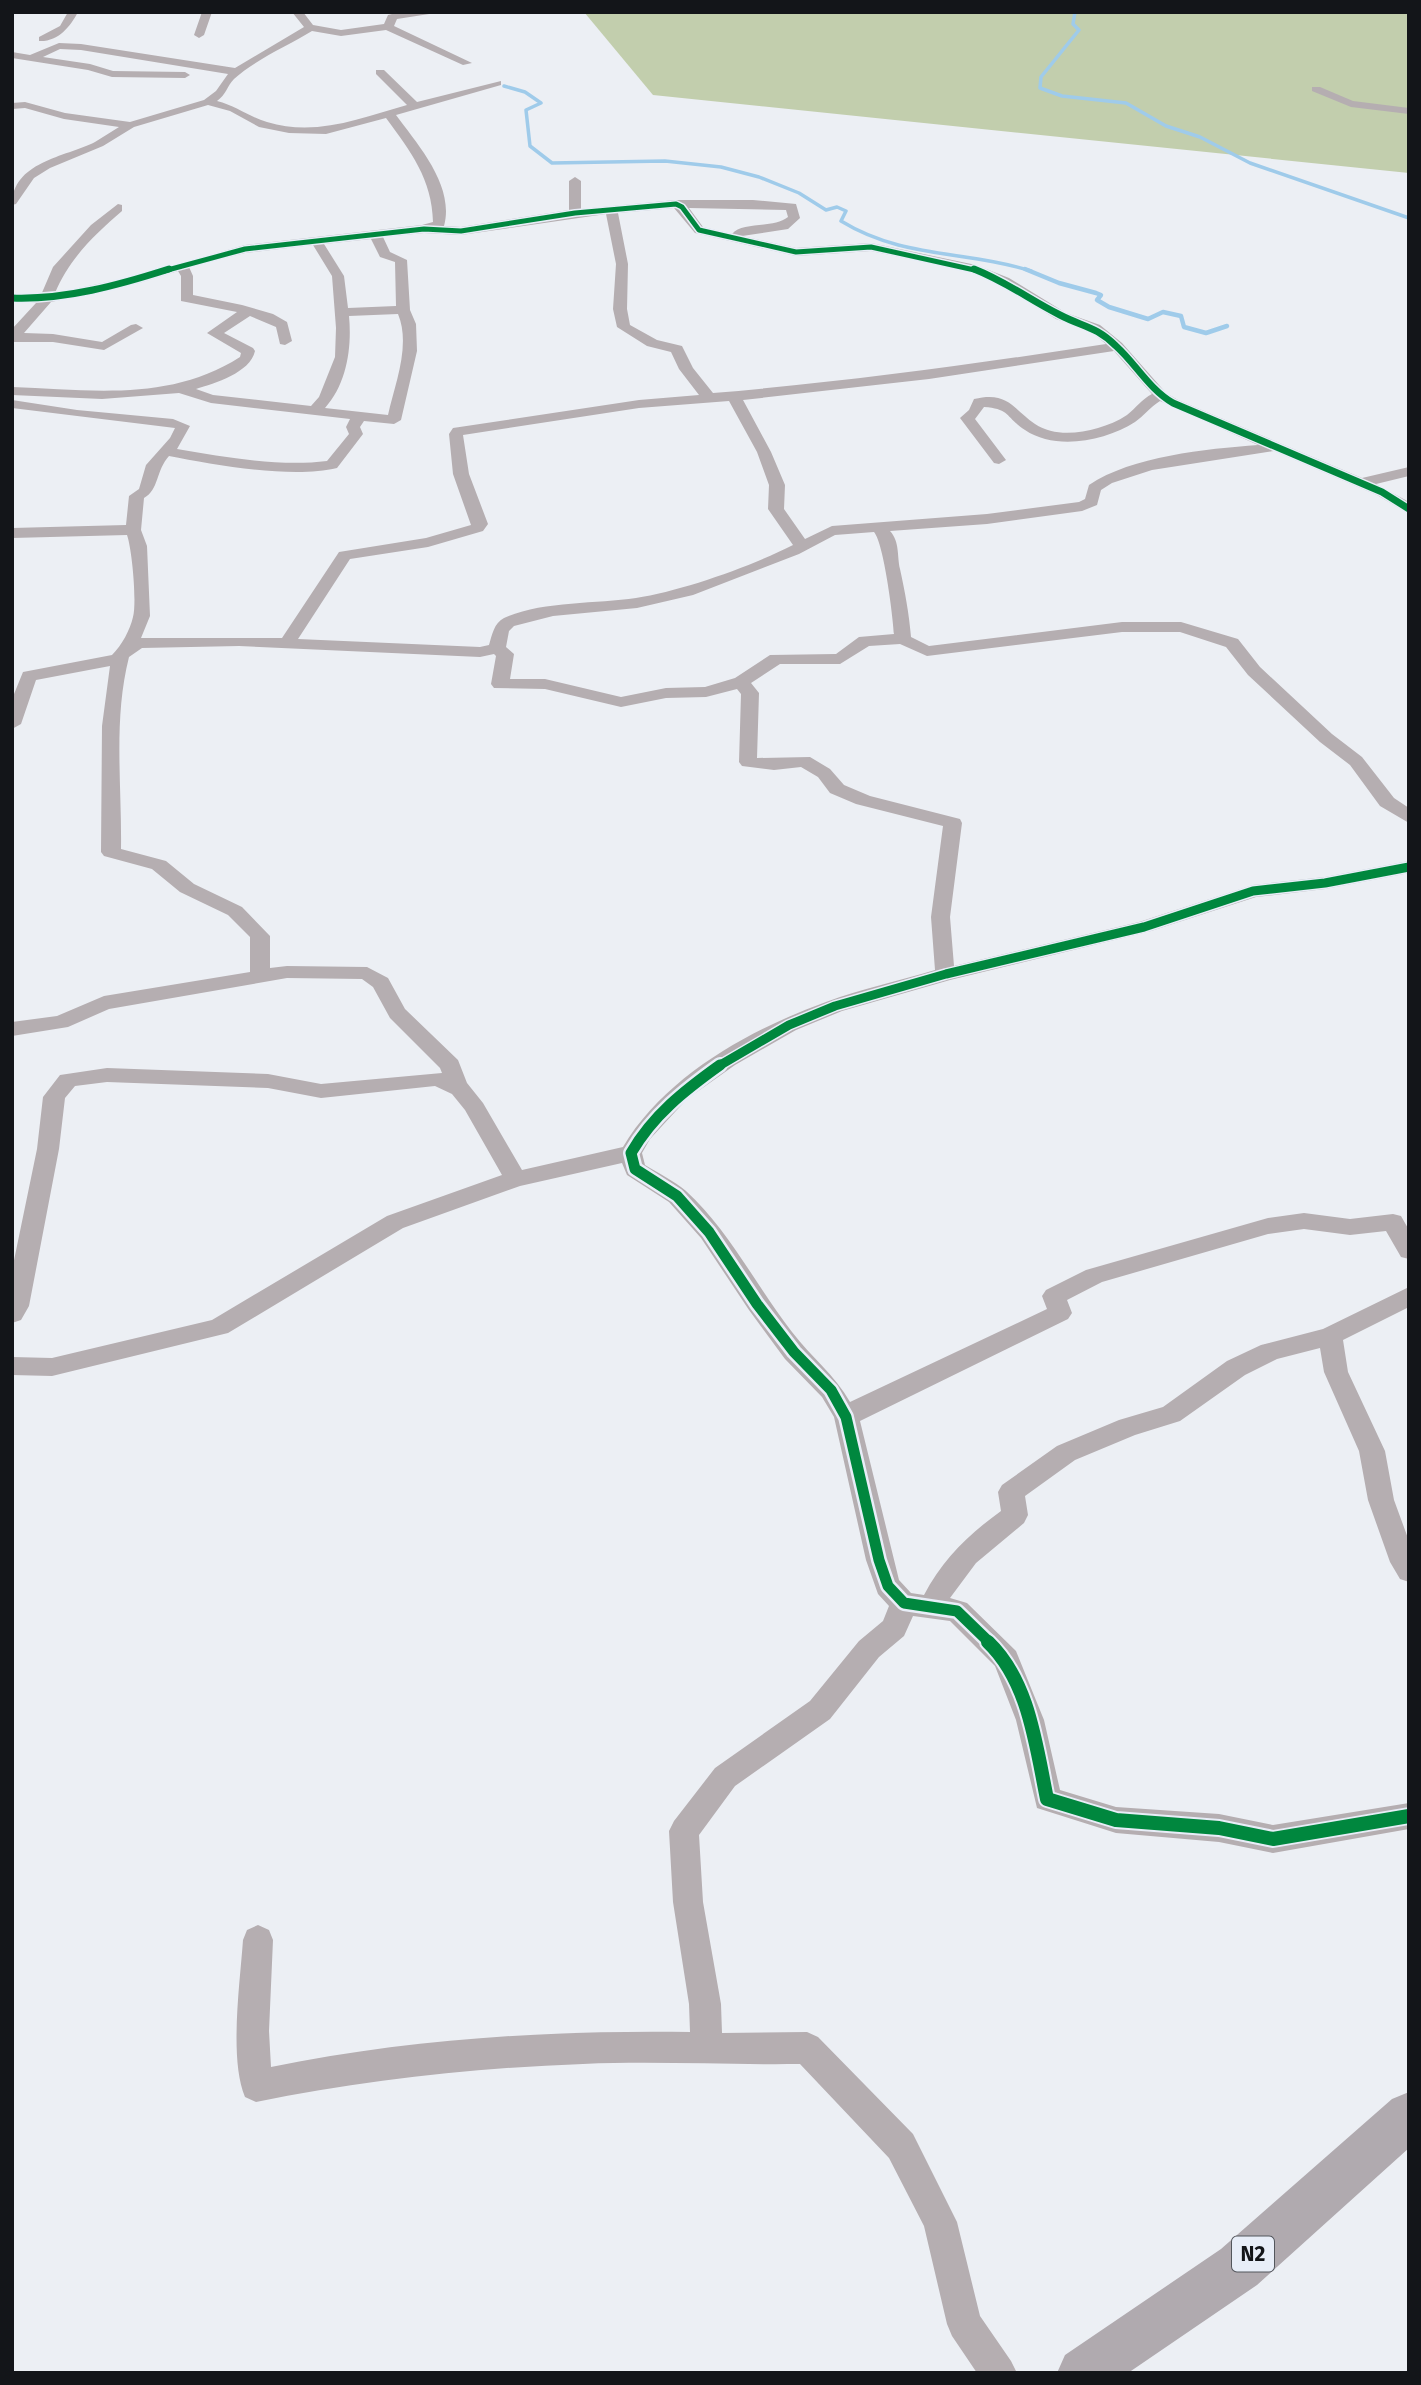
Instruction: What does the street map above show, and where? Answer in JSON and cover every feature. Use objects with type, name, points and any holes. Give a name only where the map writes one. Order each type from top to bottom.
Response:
[{"type":"highway","name":"N2","points":[[1083,2373],[1239,2267],[1409,2116]]},
{"type":"street","points":[[43,39],[65,28],[73,12]]},
{"type":"street","points":[[199,35],[207,12]]},
{"type":"street","points":[[298,12],[310,28]]},
{"type":"street","points":[[387,27],[392,22],[392,17],[437,12]]},
{"type":"street","points":[[12,201],[17,187],[46,165],[99,144],[130,125],[165,112],[208,102],[221,93],[233,75],[310,28],[341,33],[387,27],[467,62]]},
{"type":"street","points":[[12,65],[59,46],[81,47],[233,75]]},
{"type":"street","points":[[12,55],[90,67],[112,74],[233,75]]},
{"type":"street","points":[[380,72],[415,106]]},
{"type":"street","points":[[208,102],[231,108],[246,118],[265,125],[296,131],[340,129],[497,83]]},
{"type":"street","points":[[1316,89],[1351,104],[1381,105],[1409,111]]},
{"type":"street","points":[[12,106],[25,105],[64,116],[130,125]]},
{"type":"street","points":[[389,114],[425,160],[432,176],[439,224],[424,229]]},
{"type":"street","points":[[575,181],[576,213]]},
{"type":"street","points":[[676,204],[682,207],[699,230],[723,236],[796,252],[871,247],[971,268],[1004,281],[1061,316],[1095,328],[1117,346],[1161,396],[1187,411],[1360,483],[1397,500],[1409,509]]},
{"type":"street","points":[[12,298],[46,299],[139,279],[245,249],[424,229],[461,231],[576,213],[676,204],[792,207],[794,218],[784,226],[723,236]]},
{"type":"street","points":[[12,337],[46,299],[58,270],[95,228],[118,208]]},
{"type":"street","points":[[611,210],[622,264],[620,309],[624,327],[652,343],[677,349],[686,369],[709,398]]},
{"type":"street","points":[[182,389],[211,399],[394,420],[410,351],[409,324],[403,310],[401,260],[385,254],[376,235]]},
{"type":"street","points":[[314,411],[326,398],[342,357],[342,312],[338,276],[317,242]]},
{"type":"street","points":[[181,265],[187,276],[186,298],[268,317],[282,325],[285,341]]},
{"type":"street","points":[[342,312],[403,310]]},
{"type":"street","points":[[12,391],[139,393],[182,389],[216,379],[246,359],[248,351],[214,333],[247,312]]},
{"type":"street","points":[[12,337],[53,338],[104,346],[136,328]]},
{"type":"street","points":[[287,643],[345,555],[428,542],[477,528],[480,524],[461,474],[456,434],[458,431],[639,404],[929,375],[1117,346]]},
{"type":"street","points":[[734,396],[764,452],[777,485],[776,509],[801,545]]},
{"type":"street","points":[[999,460],[967,418],[975,412],[979,402],[1005,404],[1030,428],[1046,436],[1071,436],[1088,435],[1128,421],[1151,398],[1161,396]]},
{"type":"street","points":[[12,404],[183,426],[153,465],[146,491],[137,496],[133,530],[139,546],[142,616],[116,673],[111,852],[159,865],[187,888],[235,911],[260,936],[260,976]]},
{"type":"street","points":[[166,451],[209,458],[307,468],[321,467],[332,464],[346,449],[356,434],[353,427],[359,416]]},
{"type":"street","points":[[498,648],[504,624],[508,622],[553,611],[637,603],[687,592],[793,551],[832,531],[987,519],[1082,506],[1092,502],[1094,488],[1099,483],[1123,474],[1218,452],[1272,448]]},
{"type":"street","points":[[1360,483],[1409,471]]},
{"type":"street","points":[[878,527],[888,538],[891,567],[900,598],[903,639]]},
{"type":"street","points":[[12,533],[133,530]]},
{"type":"street","points":[[498,648],[505,654],[500,684],[545,684],[621,702],[666,693],[706,692],[741,682],[776,659],[840,659],[865,641],[903,639],[927,651],[1122,627],[1181,627],[1232,643],[1254,671],[1326,738],[1356,761],[1387,802],[1409,817]]},
{"type":"street","points":[[12,724],[21,677],[156,642],[287,643],[480,652],[498,648]]},
{"type":"street","points":[[741,682],[750,693],[748,762],[774,765],[804,761],[824,773],[837,789],[855,797],[884,807],[953,823],[938,926],[940,951],[946,974]]},
{"type":"street","points":[[1409,867],[1325,883],[1253,891],[1144,927],[946,974],[835,1006],[789,1025],[679,1094],[642,1134],[631,1153],[635,1169],[677,1196],[709,1232],[757,1304],[794,1353],[831,1390],[846,1417],[878,1560],[888,1586],[918,1605],[957,1611],[1006,1659],[1030,1720],[1047,1799],[1116,1820],[1219,1828],[1273,1839],[1409,1816]]},
{"type":"street","points":[[12,1029],[61,1022],[104,1003],[260,976],[287,972],[367,973],[381,983],[397,1013],[450,1065],[457,1084],[516,1179]]},
{"type":"street","points":[[12,1314],[17,1306],[48,1149],[54,1097],[68,1080],[107,1075],[268,1081],[321,1091],[437,1079],[463,1090]]},
{"type":"street","points":[[12,1366],[52,1367],[219,1326],[395,1222],[516,1179],[631,1153]]},
{"type":"street","points":[[846,1417],[869,1403],[1060,1313],[1054,1296],[1094,1276],[1181,1249],[1228,1239],[1268,1226],[1304,1221],[1350,1227],[1393,1222],[1409,1251]]},
{"type":"street","points":[[706,2048],[705,2004],[688,1902],[684,1831],[725,1777],[820,1710],[869,1649],[918,1605],[980,1540],[1014,1515],[1011,1492],[1066,1453],[1128,1427],[1171,1414],[1236,1368],[1270,1352],[1331,1336],[1379,1309],[1409,1296]]},
{"type":"street","points":[[1331,1336],[1336,1372],[1372,1451],[1381,1500],[1403,1562],[1409,1571]]},
{"type":"street","points":[[258,1940],[253,2031],[256,2086],[313,2074],[486,2053],[585,2048],[807,2048],[901,2146],[940,2222],[964,2324],[999,2373]]},
{"type":"green space","points":[[584,12],[1409,12],[1409,173],[653,95]]},
{"type":"waterway","points":[[1075,12],[1073,24],[1079,30],[1041,77],[1040,88],[1062,96],[1126,103],[1166,126],[1200,137],[1250,163],[1409,218]]},
{"type":"waterway","points":[[504,86],[525,92],[541,103],[526,110],[530,146],[552,163],[665,161],[721,167],[759,177],[799,193],[826,210],[837,207],[846,211],[841,221],[888,242],[1027,270]]},
{"type":"waterway","points":[[1027,270],[1059,283],[1101,295],[1097,300],[1109,307],[1148,319],[1163,312],[1181,316],[1184,327],[1206,333],[1227,326]]},
{"type":"cycle path","points":[[12,298],[46,299],[139,279],[245,249],[424,229],[461,231],[575,213],[676,204],[682,207],[699,230],[796,252],[871,247],[971,268],[1004,281],[1061,316],[1095,328],[1117,346],[1161,396],[1173,403],[1382,492],[1409,509]]},
{"type":"cycle path","points":[[1409,867],[1325,883],[1253,891],[1144,927],[946,974],[835,1006],[789,1025],[727,1060],[679,1094],[642,1134],[631,1153],[635,1169],[677,1196],[709,1232],[757,1304],[794,1352],[831,1390],[846,1417],[879,1560],[888,1586],[904,1603],[957,1611],[1006,1659],[1030,1720],[1047,1799],[1116,1820],[1219,1828],[1273,1839],[1409,1816]]}]
